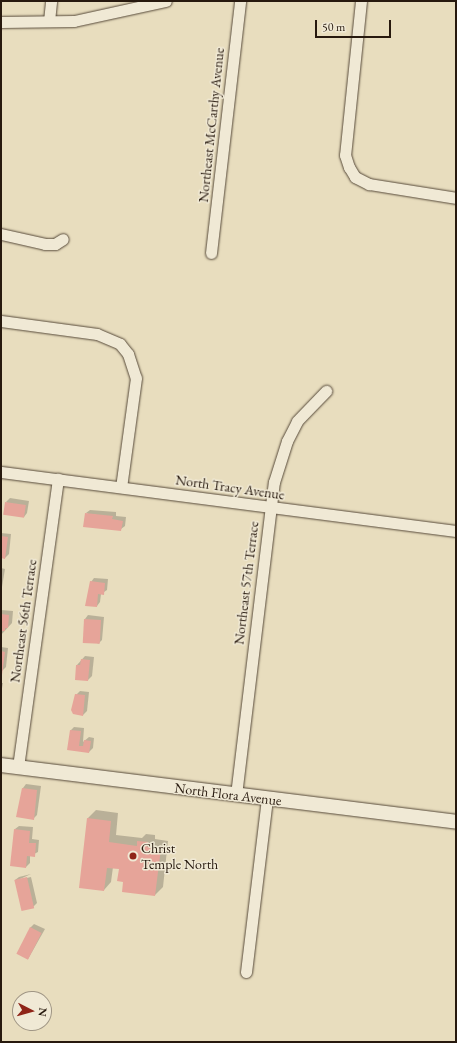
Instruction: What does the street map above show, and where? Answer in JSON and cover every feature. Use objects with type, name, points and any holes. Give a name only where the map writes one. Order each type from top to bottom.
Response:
[{"type":"street","points":[[49,21],[51,1]]},
{"type":"street","points":[[1,22],[74,21],[166,1]]},
{"type":"street","name":"Northeast McCarthy Avenue","points":[[211,253],[240,1]]},
{"type":"street","points":[[361,1],[345,155],[355,177],[369,184],[456,198]]},
{"type":"street","points":[[1,234],[45,244],[55,244],[64,239]]},
{"type":"street","points":[[1,321],[97,334],[114,341],[128,354],[136,378],[121,487]]},
{"type":"street","name":"Northeast 57th Terrace","points":[[236,795],[274,482],[287,440],[297,421],[326,391]]},
{"type":"street","name":"North Tracy Avenue","points":[[1,472],[456,531]]},
{"type":"street","name":"Northeast 56th Terrace","points":[[18,767],[58,479]]},
{"type":"street","name":"North Flora Avenue","points":[[1,765],[267,799],[456,819]]},
{"type":"street","points":[[246,972],[267,799]]},
{"type":"building","points":[[5,502],[26,505],[24,518],[3,515]]},
{"type":"building","points":[[85,513],[113,516],[112,519],[123,521],[121,531],[83,527]]},
{"type":"building","points":[[1,536],[8,537],[5,559],[1,558]]},
{"type":"building","points":[[90,581],[105,583],[104,595],[98,594],[97,607],[85,606]]},
{"type":"building","points":[[1,614],[9,615],[8,628],[5,628],[5,631],[1,631]]},
{"type":"building","points":[[84,619],[101,620],[100,644],[83,643]]},
{"type":"building","points":[[1,651],[5,652],[2,675],[1,675]]},
{"type":"building","points":[[81,659],[90,660],[88,681],[75,680],[76,665],[80,665]]},
{"type":"building","points":[[75,694],[85,695],[83,716],[73,714],[71,710]]},
{"type":"building","points":[[70,730],[81,731],[79,746],[83,746],[84,740],[91,741],[89,753],[67,750]]},
{"type":"building","points":[[22,788],[37,790],[34,820],[16,817]]},
{"type":"building","points":[[87,818],[111,821],[109,842],[137,846],[137,841],[148,842],[147,847],[161,848],[155,896],[122,892],[123,882],[117,881],[119,869],[107,868],[104,891],[79,888]]},
{"type":"building","points":[[14,829],[30,831],[29,843],[36,843],[35,857],[27,856],[26,868],[10,866]]},
{"type":"building","points":[[27,877],[34,908],[22,911],[14,880]]},
{"type":"building","points":[[30,927],[42,933],[28,960],[16,954]]},
{"type":"place","name":"Christ Temple North","points":[[133,856]]}]
